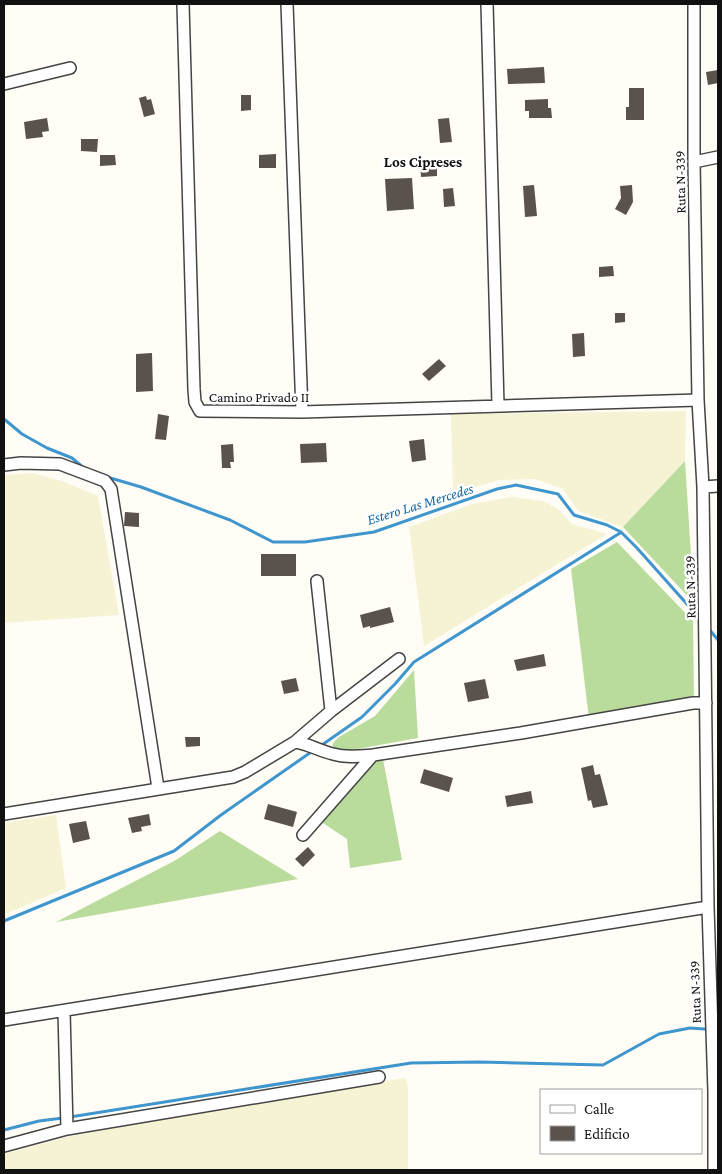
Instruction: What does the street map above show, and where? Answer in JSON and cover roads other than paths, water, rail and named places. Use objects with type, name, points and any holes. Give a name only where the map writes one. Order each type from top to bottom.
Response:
[{"type":"street","name":"Camino Privado II","points":[[183,4],[195,402],[200,411],[302,412],[698,400]]},
{"type":"street","points":[[286,4],[302,412]]},
{"type":"street","points":[[488,4],[498,405]]},
{"type":"street","name":"Ruta N-339","points":[[694,4],[694,162],[698,400],[703,487],[706,626],[708,907],[711,1020],[716,1092],[714,1170]]},
{"type":"street","points":[[4,84],[70,68]]},
{"type":"street","points":[[694,162],[718,157]]},
{"type":"street","points":[[4,465],[21,463],[60,464],[105,481],[111,489],[158,788]]},
{"type":"street","points":[[703,487],[718,486]]},
{"type":"street","points":[[317,582],[331,711]]},
{"type":"street","points":[[4,814],[233,777],[245,772],[295,742],[331,711],[399,659]]},
{"type":"street","points":[[295,742],[334,754],[352,756],[374,755],[521,733],[693,703],[706,703]]},
{"type":"street","points":[[303,835],[374,755]]},
{"type":"street","points":[[4,1020],[708,907]]},
{"type":"street","points":[[64,1011],[66,1126]]},
{"type":"street","points":[[4,1146],[66,1126],[379,1078]]},
{"type":"waterway","name":"Estero Las Mercedes","points":[[4,419],[22,434],[47,448],[72,458],[85,469]]},
{"type":"waterway","name":"Estero Las Mercedes","points":[[107,477],[141,487],[230,520],[273,542],[305,542],[374,532],[497,489],[516,485],[558,494],[574,515],[607,525],[621,532],[702,621]]},
{"type":"waterway","points":[[319,747],[362,717],[414,662],[620,533]]},
{"type":"waterway","name":"Estero Las Mercedes","points":[[709,629],[718,640]]},
{"type":"waterway","points":[[4,921],[174,851],[221,815],[314,750]]},
{"type":"waterway","points":[[70,1117],[411,1063],[479,1062],[603,1065],[659,1034],[690,1028],[718,1030]]},
{"type":"waterway","points":[[4,1130],[39,1121],[63,1118]]},
{"type":"district","name":"Los Cipreses","points":[[423,162]]}]
